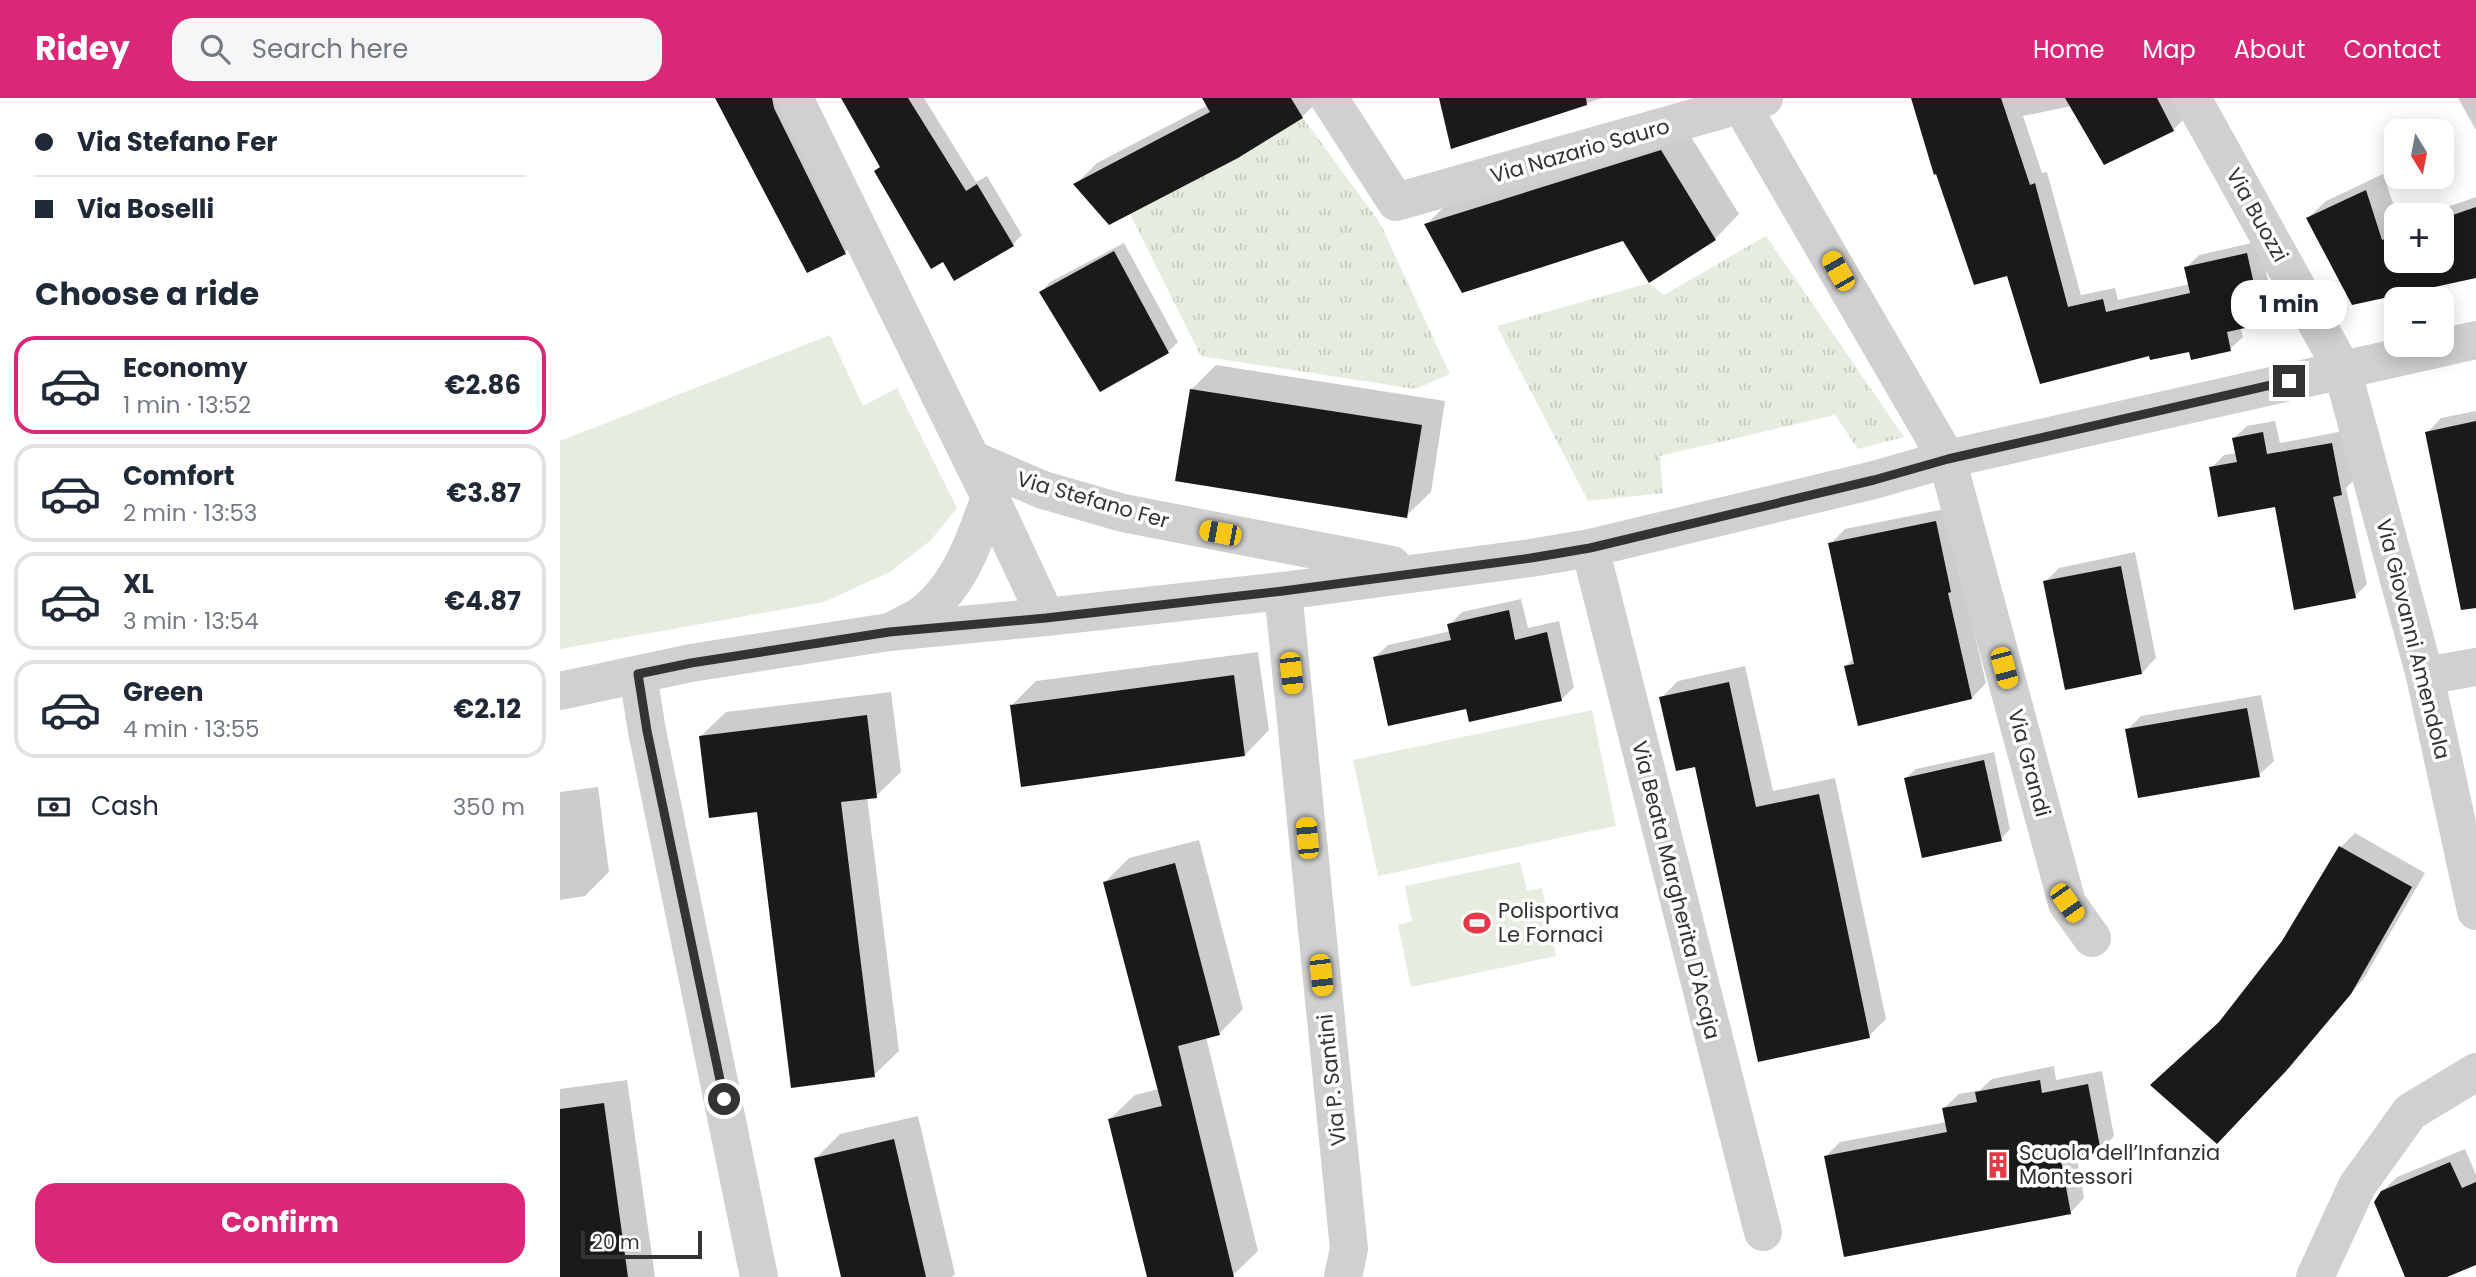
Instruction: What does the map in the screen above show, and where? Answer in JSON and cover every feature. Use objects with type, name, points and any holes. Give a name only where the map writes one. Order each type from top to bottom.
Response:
[{"type":"street","name":"Via Stefano Fer","points":[[794,98],[990,497],[1046,618]]},
{"type":"street","name":"Via Nazario Sauro","points":[[1329,98],[1396,202],[1747,100]]},
{"type":"street","name":"Via Buozzi","points":[[2192,98],[2342,369]]},
{"type":"street","name":"Via Grandi","points":[[1747,100],[1948,459],[2067,903],[2092,938]]},
{"type":"street","points":[[560,691],[691,663],[889,632],[1046,618],[1283,591],[1590,548],[1874,480],[1948,459],[2476,341]]},
{"type":"street","name":"Via Giovanni Amendola","points":[[2342,369],[2425,676],[2476,911]]},
{"type":"street","name":"Via Stefano Fer","points":[[971,459],[1043,490],[1123,513],[1425,572]]},
{"type":"street","name":"Via Stefano Fer","points":[[889,632],[922,614],[943,594],[975,540],[990,497]]},
{"type":"street","name":"Via Beata Margherita D'Acaja","points":[[1590,548],[1762,1232]]},
{"type":"street","name":"Via P. Santini","points":[[1283,591],[1349,1249],[1343,1277]]},
{"type":"street","points":[[2425,676],[2476,667]]},
{"type":"street","points":[[638,674],[647,731],[759,1277]]},
{"type":"street","points":[[2315,1277],[2357,1186],[2410,1112],[2476,1072]]},
{"type":"green space","points":[[1303,118],[1380,223],[1450,374],[1416,389],[1201,356],[1130,214],[1238,158]]},
{"type":"green space","points":[[1766,236],[1904,437],[1858,449],[1835,415],[1660,456],[1663,493],[1588,501],[1497,326],[1649,283],[1664,295]]},
{"type":"green space","points":[[830,335],[863,406],[897,388],[957,508],[931,540],[890,572],[824,602],[560,649],[560,441]]},
{"type":"green space","points":[[1592,710],[1616,826],[1378,876],[1353,760]]},
{"type":"green space","name":"Polisportiva Le Fornaci","points":[[1520,862],[1527,891],[1542,888],[1556,956],[1411,987],[1398,925],[1412,921],[1405,886]]},
{"type":"building","points":[[715,98],[772,98],[774,108],[846,254],[807,273]]},
{"type":"building","points":[[841,98],[908,98],[966,191],[977,184],[1014,246],[954,281],[943,262],[931,269],[874,171],[880,167]]},
{"type":"building","points":[[1202,98],[1291,98],[1303,118],[1238,158],[1109,225],[1073,184],[1210,112]]},
{"type":"building","points":[[1439,98],[1586,98],[1587,105],[1451,149]]},
{"type":"building","points":[[1911,98],[2001,98],[2030,185],[2035,183],[2068,307],[2103,299],[2106,312],[2190,293],[2184,267],[2247,253],[2263,324],[2227,332],[2231,351],[2191,360],[2189,352],[2150,360],[2149,356],[2040,384],[2007,276],[1974,285],[1936,174],[1934,175]]},
{"type":"building","points":[[2065,98],[2157,98],[2174,131],[2104,165]]},
{"type":"building","points":[[1661,150],[1716,240],[1649,283],[1623,241],[1462,293],[1424,224]]},
{"type":"building","points":[[2366,190],[2382,240],[2384,239],[2384,273],[2454,273],[2454,215],[2476,207],[2476,278],[2435,287],[2384,287],[2384,298],[2352,305],[2306,218]]},
{"type":"building","points":[[1114,251],[1169,353],[1100,392],[1039,292]]},
{"type":"building","points":[[1190,389],[1422,425],[1407,518],[1175,481]]},
{"type":"building","points":[[2476,421],[2476,608],[2461,610],[2425,432]]},
{"type":"building","points":[[2263,432],[2267,454],[2332,443],[2342,495],[2333,497],[2356,598],[2294,610],[2275,507],[2218,517],[2209,467],[2237,462],[2232,438]]},
{"type":"building","points":[[1936,521],[1951,592],[1948,593],[1972,699],[1858,726],[1844,666],[1854,664],[1828,543]]},
{"type":"building","points":[[2121,566],[2142,674],[2065,690],[2043,581]]},
{"type":"building","points":[[1509,610],[1515,640],[1547,632],[1562,701],[1469,722],[1466,709],[1388,726],[1373,657],[1451,640],[1447,624]]},
{"type":"building","points":[[1234,675],[1245,756],[1021,787],[1010,705]]},
{"type":"building","points":[[1729,682],[1756,807],[1819,794],[1870,1038],[1758,1062],[1695,767],[1676,771],[1659,697]]},
{"type":"building","points":[[2247,708],[2260,777],[2138,798],[2125,729]]},
{"type":"building","points":[[867,715],[877,798],[841,802],[875,1077],[791,1088],[757,812],[709,818],[699,736]]},
{"type":"building","points":[[1984,760],[2002,841],[1922,858],[1904,778]]},
{"type":"building","points":[[2339,846],[2412,887],[2351,994],[2287,1070],[2217,1144],[2150,1085],[2219,1022],[2282,941]]},
{"type":"building","points":[[1175,863],[1220,1035],[1178,1046],[1234,1277],[1147,1277],[1108,1119],[1162,1106],[1103,882]]},
{"type":"building","name":"Scuola dell’Infanzia Montessori","points":[[2040,1080],[2042,1093],[2088,1084],[2101,1152],[2061,1160],[2071,1214],[1844,1257],[1824,1156],[1947,1132],[1942,1108],[1977,1102],[1975,1092]]},
{"type":"building","points":[[604,1103],[628,1277],[560,1277],[560,1109]]},
{"type":"building","points":[[894,1139],[926,1277],[841,1277],[814,1158]]},
{"type":"building","points":[[2450,1162],[2462,1188],[2476,1182],[2476,1265],[2447,1277],[2405,1277],[2374,1202],[2381,1191]]},
{"type":"place","name":"Polisportiva Le Fornaci","points":[[1477,923]]},
{"type":"place","name":"Scuola dell’Infanzia Montessori","points":[[1998,1165]]},
{"type":"route","points":[[724,1099],[647,731],[638,674],[691,663],[889,632],[1046,618],[1283,591],[1590,548],[1874,480],[1948,459],[2289,381]]}]
